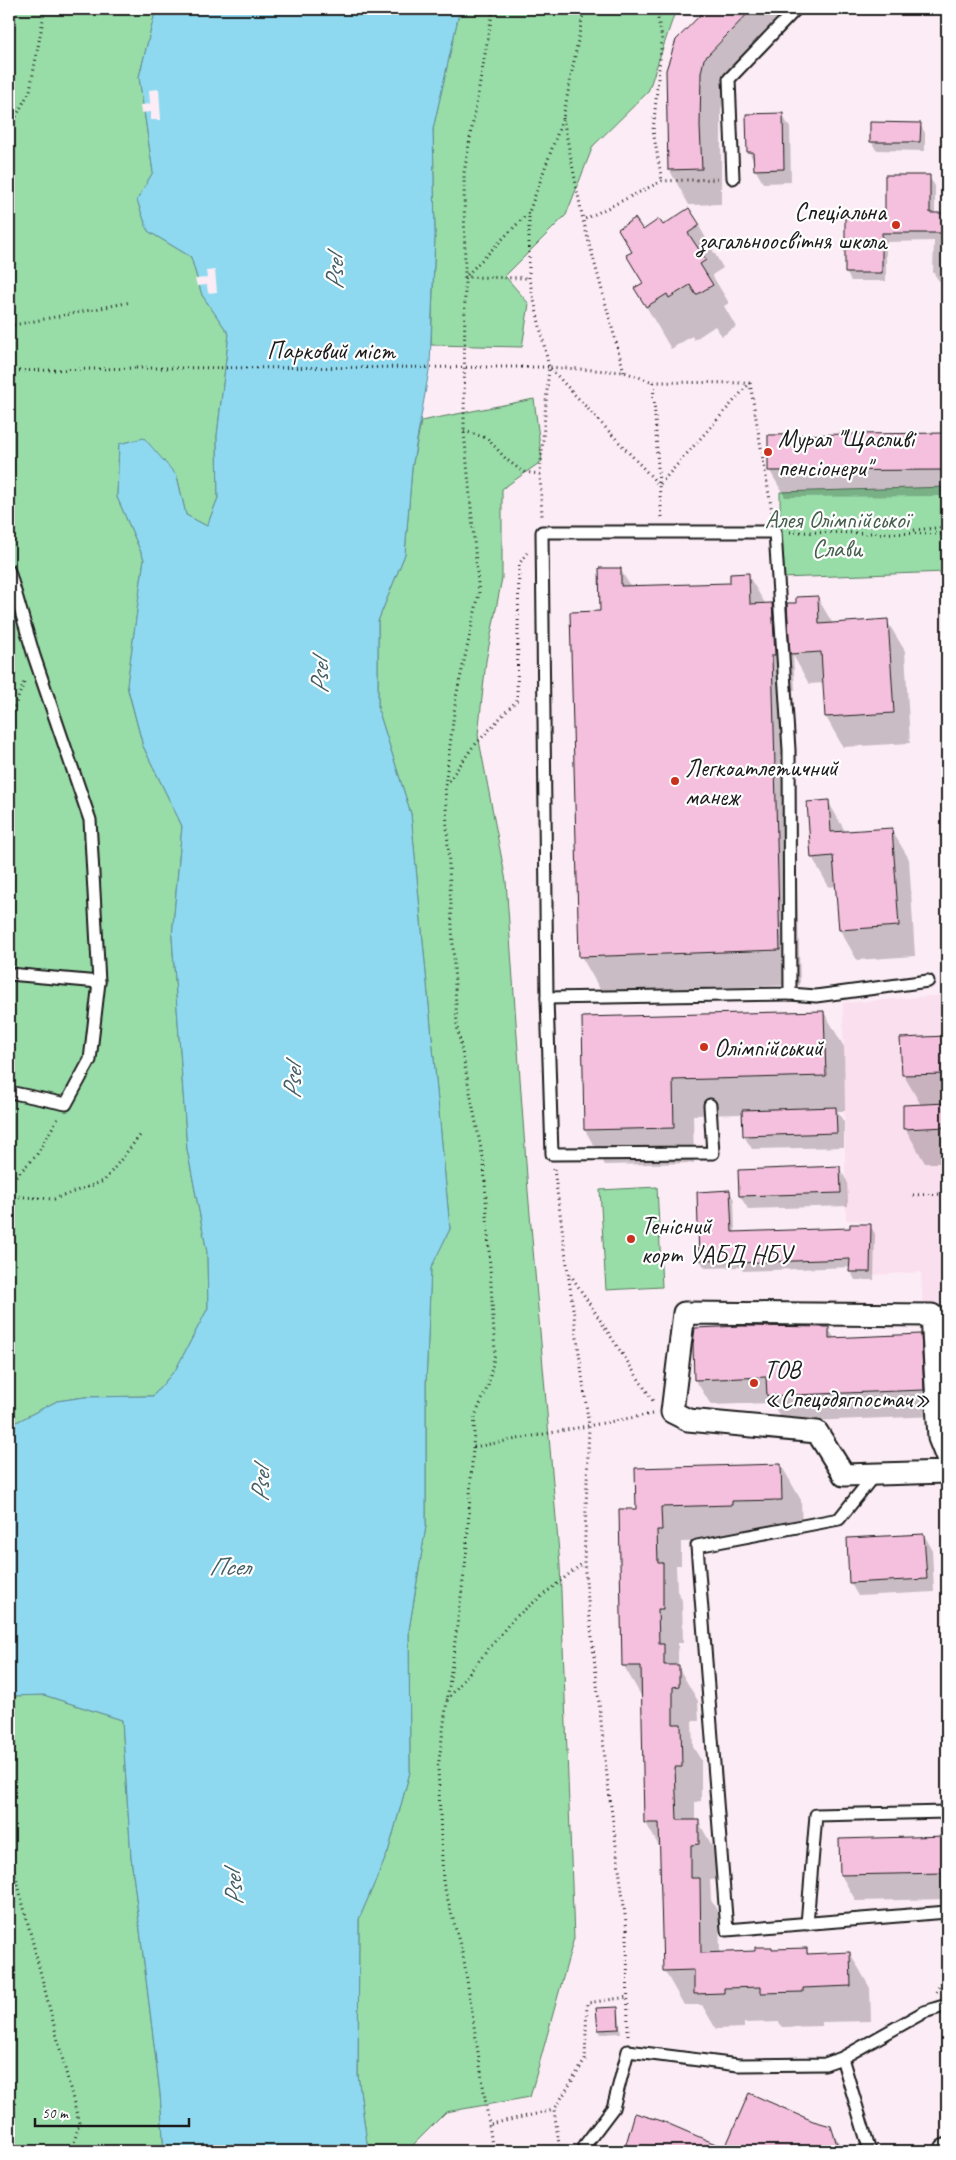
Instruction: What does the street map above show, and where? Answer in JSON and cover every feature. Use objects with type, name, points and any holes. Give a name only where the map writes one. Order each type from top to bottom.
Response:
[{"type":"street","points":[[947,1458],[939,1438],[932,1315],[684,1313],[671,1412],[688,1420],[817,1432],[844,1475],[947,1472]]},
{"type":"lane","points":[[733,178],[729,80],[796,9]]},
{"type":"lane","points":[[710,1105],[713,1154],[552,1154],[547,998],[542,532],[775,532],[789,750],[790,994]]},
{"type":"lane","points":[[9,571],[34,656],[90,820],[99,982],[90,1060],[66,1104],[9,1092]]},
{"type":"lane","points":[[9,974],[99,982]]},
{"type":"lane","points":[[547,998],[790,994],[816,996],[928,981]]},
{"type":"lane","points":[[875,1474],[839,1520],[697,1546],[727,1930],[947,1912]]},
{"type":"lane","points":[[807,1924],[816,1815],[947,1812]]},
{"type":"lane","points":[[586,2151],[585,2146],[613,2108],[628,2051],[738,2065],[825,2064],[842,2058],[924,2012],[947,2005]]},
{"type":"lane","points":[[842,2058],[870,2151]]},
{"type":"lane","points":[[940,2151],[942,2146],[947,2144]]},
{"type":"path","points":[[9,130],[30,90],[45,9]]},
{"type":"path","points":[[494,9],[464,173],[464,431],[479,594],[456,698],[445,786],[457,1026],[484,1164],[495,1353],[488,1386],[475,1416],[466,1559],[438,1768],[444,1882],[464,1960],[494,2151]]},
{"type":"path","points":[[445,786],[472,748],[517,700],[519,564],[542,532],[540,474],[548,367],[529,278],[529,212],[563,118],[584,9]]},
{"type":"path","points":[[656,9],[662,38],[653,131],[662,181]]},
{"type":"path","points":[[563,118],[583,220],[624,372]]},
{"type":"path","points":[[583,220],[662,181],[733,178]]},
{"type":"path","points":[[465,277],[529,212]]},
{"type":"path","points":[[465,277],[529,278]]},
{"type":"path","points":[[9,326],[131,302]]},
{"type":"path","points":[[548,367],[659,485]]},
{"type":"path","name":"Парковий міст","points":[[9,371],[136,368],[548,367],[624,372],[653,382],[750,383]]},
{"type":"path","points":[[653,382],[663,532]]},
{"type":"path","points":[[659,485],[750,383]]},
{"type":"path","points":[[750,383],[775,532],[947,534]]},
{"type":"path","points":[[464,431],[487,438],[506,459],[523,472],[540,474]]},
{"type":"path","points":[[901,532],[947,527]]},
{"type":"path","points":[[9,721],[34,656]]},
{"type":"path","points":[[9,1183],[36,1156],[66,1104]]},
{"type":"path","points":[[9,1196],[54,1199],[104,1181],[142,1133]]},
{"type":"path","points":[[552,1154],[590,1426],[584,1563],[626,1930],[628,2051]]},
{"type":"path","points":[[913,1195],[947,1194]]},
{"type":"path","points":[[568,1272],[654,1403],[671,1412]]},
{"type":"path","points":[[474,1447],[671,1412]]},
{"type":"path","points":[[447,1700],[513,1619],[584,1563]]},
{"type":"path","points":[[9,1861],[15,1873],[79,2123],[72,2151]]},
{"type":"path","points":[[560,2151],[554,2110],[585,2060],[587,2004],[628,1997]]},
{"type":"path","points":[[491,2124],[554,2110]]},
{"type":"shaded area","points":[[947,995],[947,1464],[931,1464],[921,1272],[872,1275],[871,1221],[846,1220],[843,1003]]},
{"type":"green space","points":[[9,9],[156,9],[139,77],[153,172],[137,200],[148,231],[191,257],[202,295],[229,334],[217,436],[218,498],[207,526],[186,515],[177,476],[119,445],[117,497],[144,559],[127,686],[143,746],[182,826],[172,937],[187,1149],[207,1252],[208,1308],[176,1369],[153,1396],[85,1397],[57,1401],[9,1426]]},
{"type":"green space","points":[[460,9],[676,9],[648,92],[593,146],[566,215],[505,276],[529,304],[522,347],[431,345],[435,235],[433,129]]},
{"type":"green space","points":[[534,399],[542,461],[502,489],[502,578],[486,661],[478,735],[506,881],[528,1191],[560,1565],[574,1938],[530,2097],[446,2112],[407,2151],[368,2151],[358,2075],[359,1919],[388,1852],[410,1772],[409,1630],[426,1526],[426,1383],[431,1267],[450,1229],[411,814],[378,709],[378,621],[405,554],[412,468],[421,421]]},
{"type":"green space","name":"Алея Олімпійської Слави","points":[[947,487],[947,572],[781,578],[780,492]]},
{"type":"green space","name":"Тенісний корт УАБД НБУ","points":[[657,1187],[662,1287],[606,1290],[600,1190]]},
{"type":"green space","points":[[44,1695],[122,1720],[131,1857],[160,2093],[164,2151],[9,2151],[9,1696]]},
{"type":"water","name":"Псел","points":[[156,9],[460,9],[433,129],[435,235],[430,365],[412,468],[405,554],[378,621],[378,709],[411,814],[450,1229],[431,1268],[426,1383],[426,1526],[409,1630],[410,1772],[388,1852],[359,1919],[358,2075],[368,2151],[164,2151],[160,2093],[131,1857],[122,1720],[44,1695],[9,1696],[9,1426],[57,1401],[85,1397],[153,1396],[176,1369],[208,1308],[207,1252],[187,1149],[172,937],[182,826],[143,746],[127,685],[144,559],[117,497],[119,444],[144,438],[177,476],[186,515],[207,526],[218,498],[217,436],[229,334],[202,295],[191,257],[148,231],[137,200],[153,172],[139,77]]},
{"type":"pier","points":[[159,89],[161,120],[151,120],[151,112],[141,113],[140,105],[150,104],[149,90]]},
{"type":"pier","points":[[215,270],[217,292],[208,293],[207,285],[197,286],[195,279],[207,278],[206,271]]},
{"type":"building","points":[[706,9],[752,9],[704,59],[701,73],[700,126],[702,169],[668,170],[666,70],[676,40]]},
{"type":"building","points":[[783,113],[784,169],[754,170],[753,152],[747,152],[746,114]]},
{"type":"building","points":[[870,122],[921,123],[920,142],[870,142]]},
{"type":"building","name":"Спеціальна загальноосвітня школа","points":[[885,175],[930,175],[930,213],[947,213],[947,233],[882,233],[882,273],[845,273],[845,216],[885,216]]},
{"type":"building","points":[[689,208],[700,225],[688,233],[706,260],[700,264],[713,285],[696,295],[690,285],[669,298],[667,294],[646,307],[634,288],[643,283],[626,255],[632,252],[618,229],[635,218],[643,230],[659,219],[663,225]]},
{"type":"building","points":[[947,433],[947,470],[768,471],[768,435]]},
{"type":"building","name":"Легкоатлетичний манеж","points":[[599,568],[621,568],[621,586],[730,583],[730,574],[749,573],[750,604],[772,603],[775,655],[772,655],[780,950],[579,957],[570,612],[600,611]]},
{"type":"building","points":[[818,596],[819,624],[888,619],[894,713],[825,717],[821,652],[790,654],[787,603],[796,603],[796,597]]},
{"type":"building","points":[[829,800],[831,832],[892,828],[899,926],[839,930],[833,856],[811,858],[807,802]]},
{"type":"building","name":"Олімпійський","points":[[824,1011],[826,1076],[673,1080],[674,1128],[584,1130],[582,1017]]},
{"type":"building","points":[[947,1036],[947,1074],[902,1075],[900,1038]]},
{"type":"building","points":[[947,1103],[947,1127],[903,1129],[903,1105]]},
{"type":"building","points":[[836,1107],[837,1133],[743,1136],[742,1110]]},
{"type":"building","points":[[840,1166],[841,1193],[739,1196],[738,1170]]},
{"type":"building","points":[[730,1190],[732,1232],[850,1228],[850,1224],[871,1224],[870,1272],[849,1272],[850,1259],[737,1263],[737,1259],[699,1260],[697,1192]]},
{"type":"building","points":[[742,1326],[829,1327],[829,1338],[921,1334],[924,1390],[767,1396],[766,1377],[694,1380],[693,1344],[695,1328]]},
{"type":"building","points":[[781,1464],[782,1500],[732,1501],[732,1505],[661,1507],[662,1530],[657,1530],[658,1563],[663,1563],[663,1609],[658,1609],[659,1644],[664,1644],[664,1665],[679,1665],[679,1686],[673,1687],[673,1724],[681,1724],[682,1767],[675,1767],[677,1820],[699,1820],[699,1844],[691,1845],[691,1878],[700,1878],[701,1953],[755,1951],[755,1947],[772,1947],[772,1949],[807,1948],[807,1954],[850,1952],[851,1986],[803,1988],[803,1992],[761,1993],[761,1987],[724,1988],[724,1993],[694,1994],[694,1970],[663,1971],[659,1823],[644,1823],[641,1666],[622,1666],[619,1509],[636,1509],[635,1468]]},
{"type":"building","points":[[924,1534],[927,1579],[849,1583],[847,1538]]},
{"type":"building","points":[[947,1836],[947,1873],[840,1875],[839,1839]]},
{"type":"building","points":[[618,2007],[619,2029],[598,2030],[596,2008]]},
{"type":"building","points":[[749,2093],[813,2121],[831,2126],[839,2151],[624,2151],[635,2113],[662,2121],[725,2148]]},
{"type":"place","name":"Спеціальна загальноосвітня школа","points":[[896,225]]},
{"type":"place","name":"Мурал \"Щасливі пенсіонери\"","points":[[768,452]]},
{"type":"place","name":"Легкоатлетичний манеж","points":[[675,781]]},
{"type":"place","name":"Олімпійський","points":[[704,1047]]},
{"type":"place","name":"Тенісний корт УАБД НБУ","points":[[631,1239]]},
{"type":"place","name":"ТОВ «Спецодягпостач»","points":[[754,1383]]},
{"type":"water label","name":"Psel","points":[[334,273]]},
{"type":"water label","name":"Psel","points":[[319,677]]},
{"type":"water label","name":"Psel","points":[[292,1082]]},
{"type":"water label","name":"Psel","points":[[260,1485]]},
{"type":"water label","name":"Psel","points":[[233,1889]]}]
